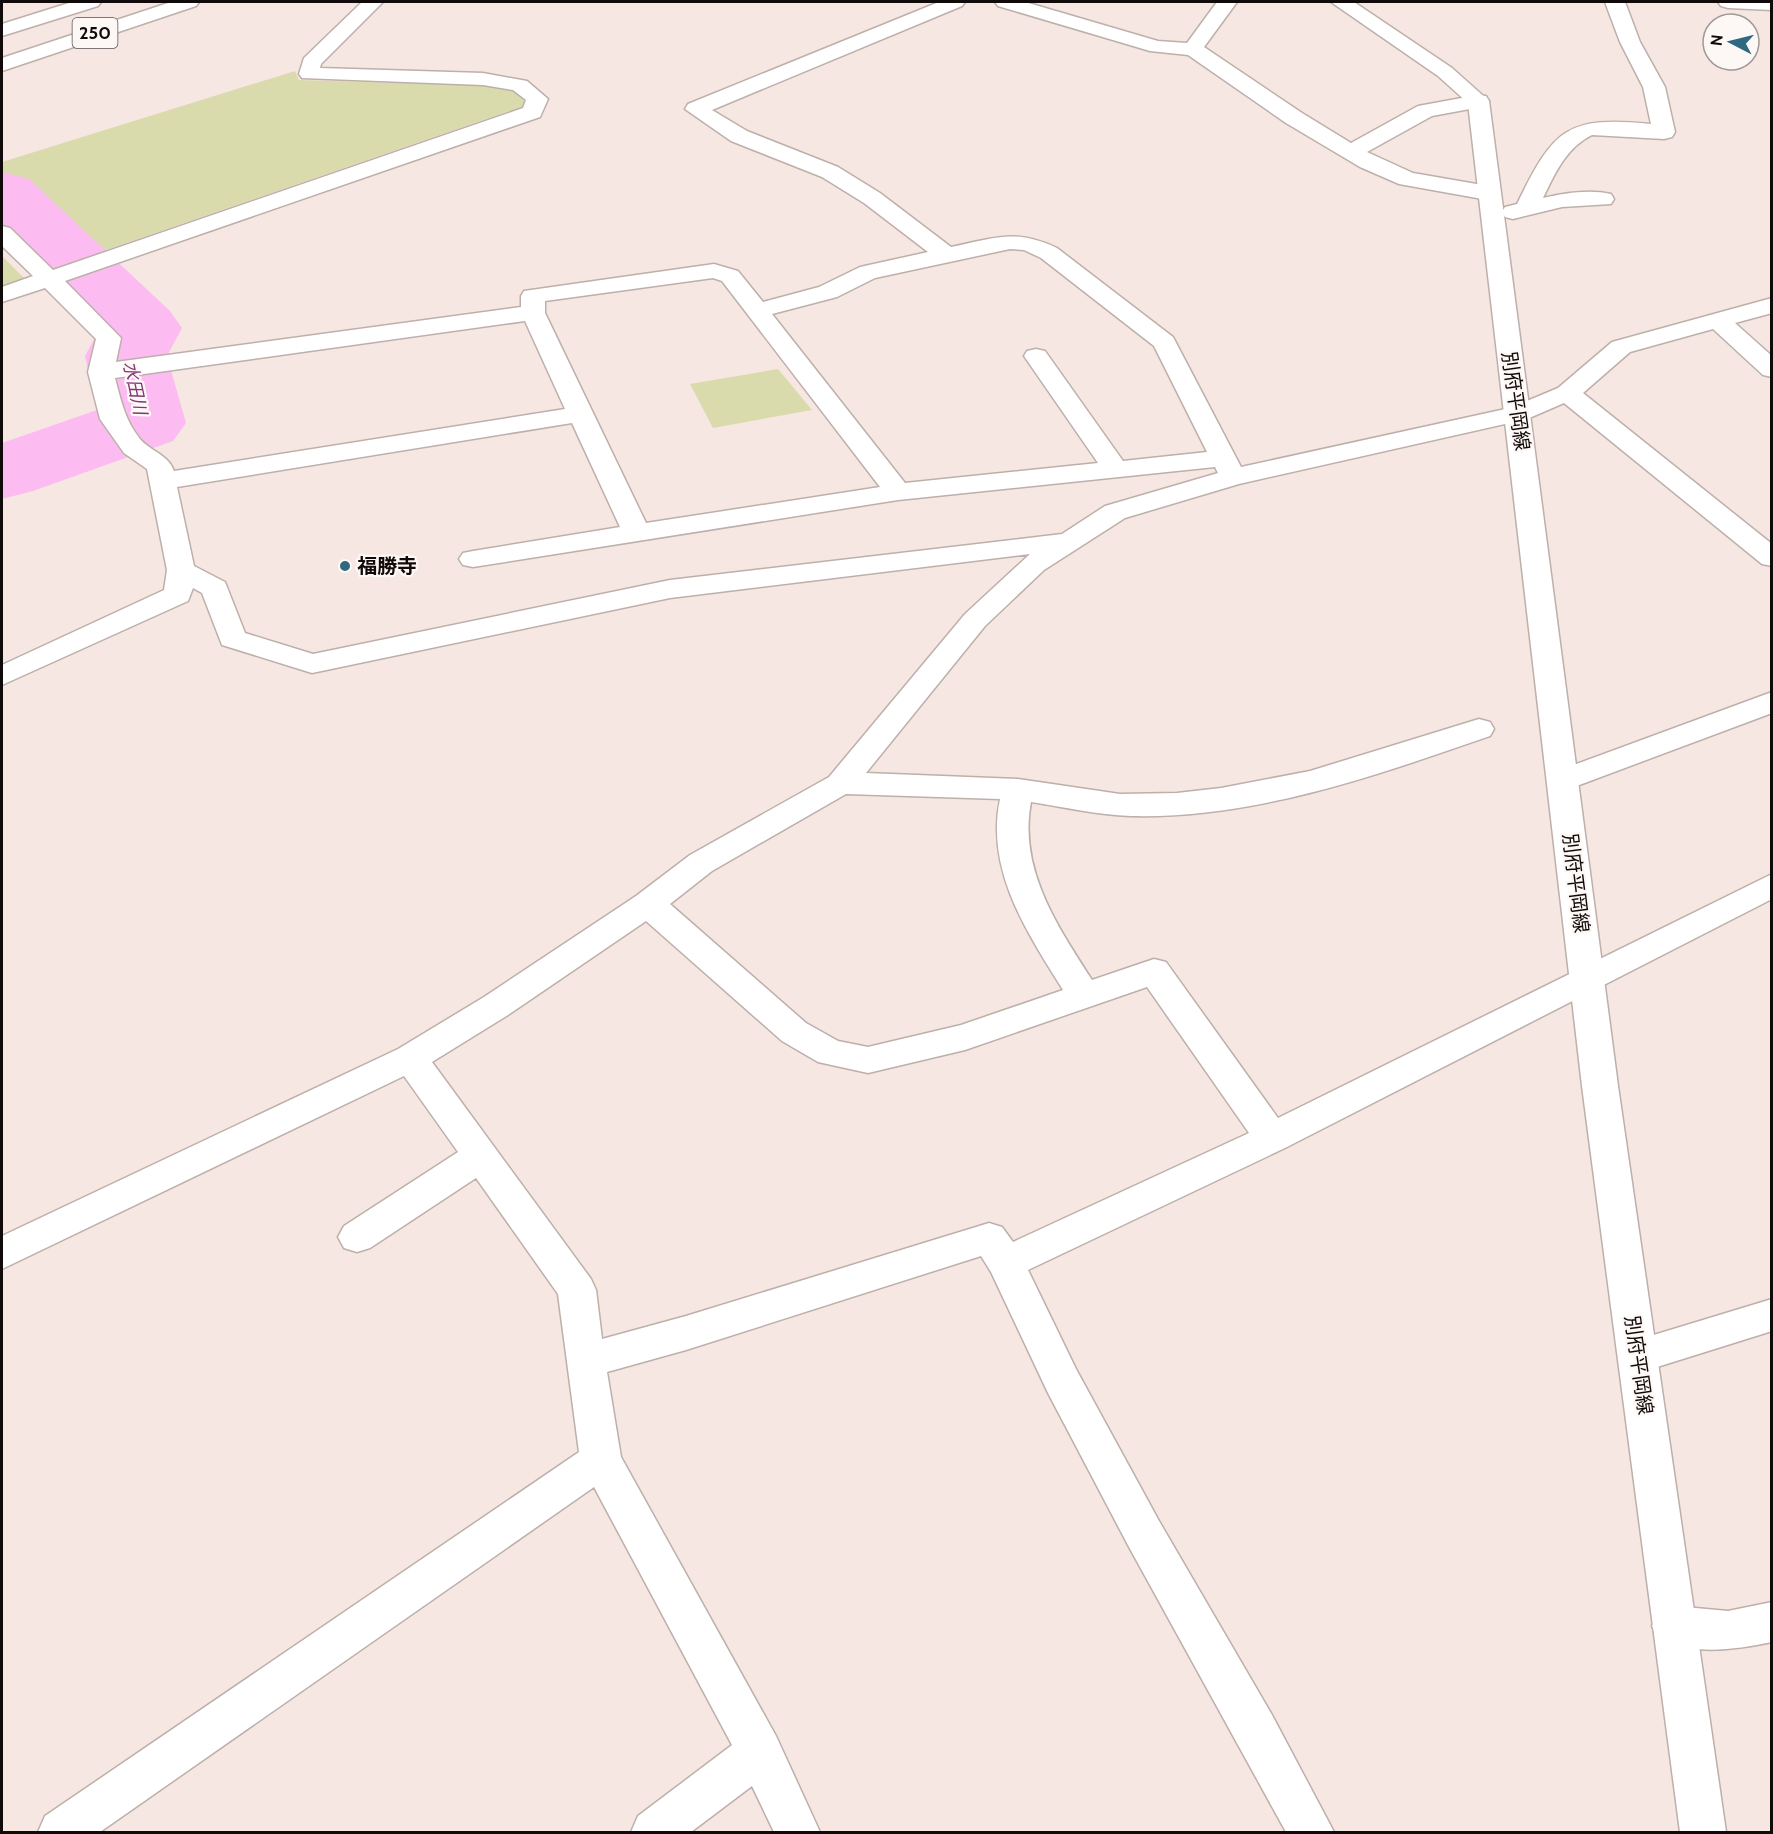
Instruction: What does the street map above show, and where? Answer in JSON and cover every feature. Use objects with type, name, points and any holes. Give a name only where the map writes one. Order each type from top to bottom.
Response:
[{"type":"main road","name":"250","points":[[2,30],[91,2]]},
{"type":"main road","name":"250","points":[[2,65],[189,2]]},
{"type":"main road","points":[[2,295],[532,112],[537,99],[520,85],[483,79],[309,75],[311,62],[373,2]]},
{"type":"main road","points":[[946,255],[872,198],[830,172],[739,136],[696,110],[955,2]]},
{"type":"main road","points":[[1010,2],[1156,47],[1193,49],[1294,118],[1351,152],[1407,179],[1489,206],[1527,208],[1562,200],[1603,198]]},
{"type":"main road","points":[[1193,49],[1227,2]]},
{"type":"main road","points":[[1341,2],[1445,72],[1478,101]]},
{"type":"main road","points":[[1527,208],[1554,156],[1576,134],[1596,127],[1664,132],[1653,87],[1630,42],[1615,2]]},
{"type":"main road","points":[[1728,2],[1772,4]]},
{"type":"main road","points":[[1351,152],[1426,111],[1478,101]]},
{"type":"main road","name":"別府平岡線","points":[[1478,101],[1489,206],[1518,414],[1587,979],[1703,1833]]},
{"type":"main road","points":[[2,233],[51,278],[109,338],[101,372],[113,419],[133,447],[159,466],[175,532],[180,570],[178,595],[2,676]]},
{"type":"main road","points":[[759,310],[828,292],[868,272],[1010,242],[1029,243],[1049,253],[1164,342],[1228,467]]},
{"type":"main road","points":[[637,534],[533,313],[533,296],[714,271],[730,276],[759,310],[898,492]]},
{"type":"main road","points":[[473,559],[898,492],[1116,470],[1228,467],[1518,414],[1568,393],[1622,347],[1772,305]]},
{"type":"main road","points":[[101,372],[533,313]]},
{"type":"main road","points":[[1717,319],[1772,370]]},
{"type":"main road","points":[[1036,356],[1116,470]]},
{"type":"main road","points":[[1568,393],[1772,558]]},
{"type":"main road","points":[[162,481],[582,414]]},
{"type":"main road","points":[[2,1253],[410,1058],[496,1006],[648,904],[701,863],[840,784],[975,620],[1034,564],[1115,512],[1228,467]]},
{"type":"main road","points":[[180,570],[215,588],[232,639],[312,664],[670,589],[1068,542]]},
{"type":"main road","points":[[1563,780],[1772,702]]},
{"type":"main road","points":[[840,784],[881,783],[1018,790],[1134,805],[1202,800],[1336,775],[1479,729]]},
{"type":"main road","points":[[1018,790],[1012,822],[1018,874],[1031,910],[1084,995]]},
{"type":"main road","points":[[1006,1263],[1272,1138],[1772,885]]},
{"type":"main road","points":[[648,904],[794,1032],[830,1053],[868,1060],[965,1037],[1154,970],[1272,1138]]},
{"type":"main road","points":[[410,1058],[577,1290],[585,1361],[601,1460],[760,1752],[797,1833]]},
{"type":"main road","points":[[357,1237],[481,1156]]},
{"type":"main road","points":[[585,1361],[686,1333],[989,1238],[1006,1263],[1062,1381],[1143,1534],[1256,1730],[1311,1833]]},
{"type":"main road","points":[[1638,1356],[1772,1315]]},
{"type":"main road","points":[[61,1833],[601,1460]]},
{"type":"main road","points":[[1674,1626],[1728,1631],[1772,1622]]},
{"type":"main road","points":[[654,1833],[760,1752]]},
{"type":"green space","points":[[295,71],[299,80],[500,86],[518,92],[527,105],[88,256],[80,255],[2,183],[2,162]]},
{"type":"green space","points":[[2,256],[27,281],[2,289]]},
{"type":"green space","points":[[778,369],[812,410],[713,428],[690,384]]},
{"type":"waterway","name":"水田川","points":[[2,195],[141,328],[126,356],[143,423],[2,472]]},
{"type":"place","name":"福勝寺","points":[[345,566]]}]
